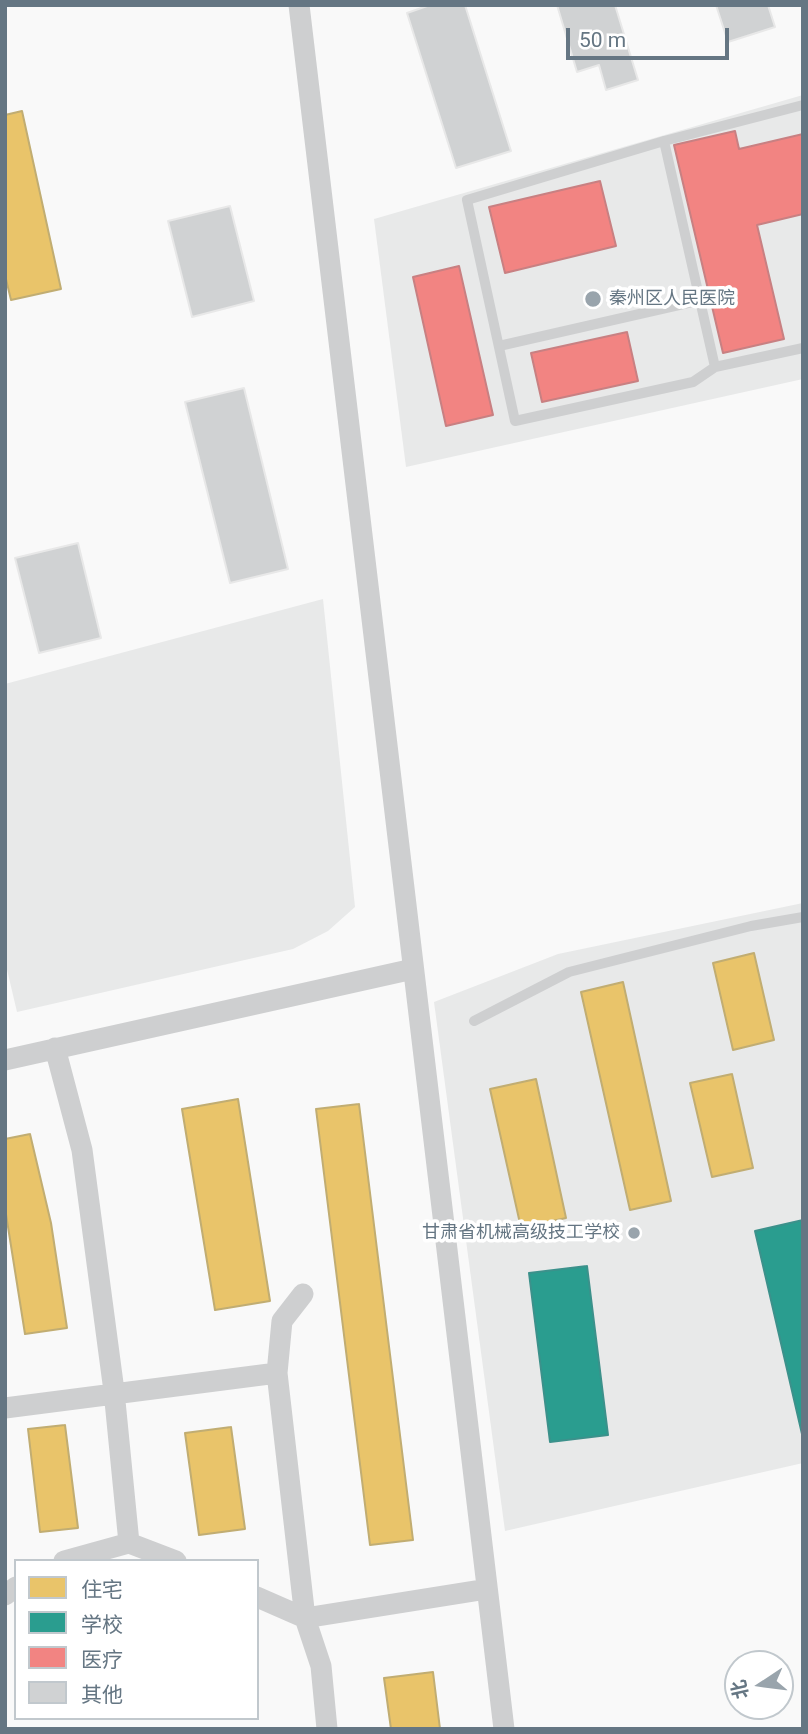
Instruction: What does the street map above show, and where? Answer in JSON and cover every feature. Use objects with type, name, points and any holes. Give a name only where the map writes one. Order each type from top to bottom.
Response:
[{"type":"street","points":[[299,5],[504,1729]]},
{"type":"street","points":[[5,1060],[413,969]]},
{"type":"street","points":[[54,1048],[82,1150],[114,1391],[129,1543]]},
{"type":"street","points":[[303,1294],[282,1321],[276,1373],[306,1618],[321,1666],[327,1729]]},
{"type":"street","points":[[5,1408],[114,1391],[276,1373]]},
{"type":"street","points":[[71,1559],[129,1543],[171,1559]]},
{"type":"street","points":[[259,1598],[306,1618],[487,1588]]},
{"type":"lane","points":[[803,104],[664,141],[467,200],[515,421],[693,382],[715,367],[803,348]]},
{"type":"lane","points":[[664,141],[715,367]]},
{"type":"lane","points":[[499,346],[701,300]]},
{"type":"lane","points":[[474,1021],[569,972],[751,926],[803,917]]},
{"type":"shaded area","name":"秦州区人民医院","points":[[803,95],[803,379],[406,467],[374,219]]},
{"type":"shaded area","points":[[323,599],[355,907],[328,931],[293,949],[17,1012],[5,961],[5,684]]},
{"type":"shaded area","name":"甘肃省机械高级技工学校","points":[[803,903],[803,1463],[505,1531],[434,1002],[558,954]]},
{"type":"building: 住宅","points":[[22,111],[61,289],[11,300],[5,275],[5,115]]},
{"type":"building: 住宅","points":[[754,953],[774,1040],[733,1050],[713,963]]},
{"type":"building: 住宅","points":[[623,982],[671,1201],[630,1210],[581,992]]},
{"type":"building: 住宅","points":[[732,1074],[753,1168],[712,1177],[690,1083]]},
{"type":"building: 住宅","points":[[536,1079],[566,1218],[521,1228],[490,1089]]},
{"type":"building: 住宅","points":[[238,1099],[270,1301],[215,1310],[182,1109]]},
{"type":"building: 住宅","points":[[359,1104],[413,1540],[370,1545],[316,1109]]},
{"type":"building: 住宅","points":[[30,1134],[51,1223],[67,1328],[25,1334],[5,1208],[5,1139]]},
{"type":"building: 住宅","points":[[65,1425],[78,1528],[40,1532],[28,1429]]},
{"type":"building: 住宅","points":[[231,1427],[245,1529],[199,1535],[185,1433]]},
{"type":"building: 住宅","points":[[433,1672],[440,1729],[391,1729],[384,1678]]},
{"type":"building: 学校","points":[[803,1220],[803,1434],[802,1434],[755,1231]]},
{"type":"building: 学校","points":[[587,1266],[608,1435],[550,1442],[529,1273]]},
{"type":"building: 医疗","points":[[735,131],[739,149],[803,134],[803,214],[757,225],[784,339],[723,353],[674,145]]},
{"type":"building: 医疗","points":[[600,181],[616,246],[505,273],[489,207]]},
{"type":"building: 医疗","points":[[459,266],[493,415],[446,426],[413,277]]},
{"type":"building: 医疗","points":[[627,332],[638,381],[542,402],[531,353]]},
{"type":"building: 其他","points":[[430,5],[465,5],[511,151],[456,168],[407,13]]},
{"type":"building: 其他","points":[[557,5],[615,5],[638,80],[606,90],[599,65],[577,72]]},
{"type":"building: 其他","points":[[716,5],[768,5],[775,27],[728,42]]},
{"type":"building: 其他","points":[[230,206],[254,301],[192,317],[168,221]]},
{"type":"building: 其他","points":[[244,388],[288,569],[230,583],[185,402]]},
{"type":"building: 其他","points":[[78,543],[101,638],[39,653],[15,558]]},
{"type":"place","name":"秦州区人民医院","points":[[593,299]]},
{"type":"place","name":"甘肃省机械高级技工学校","points":[[634,1233]]}]
